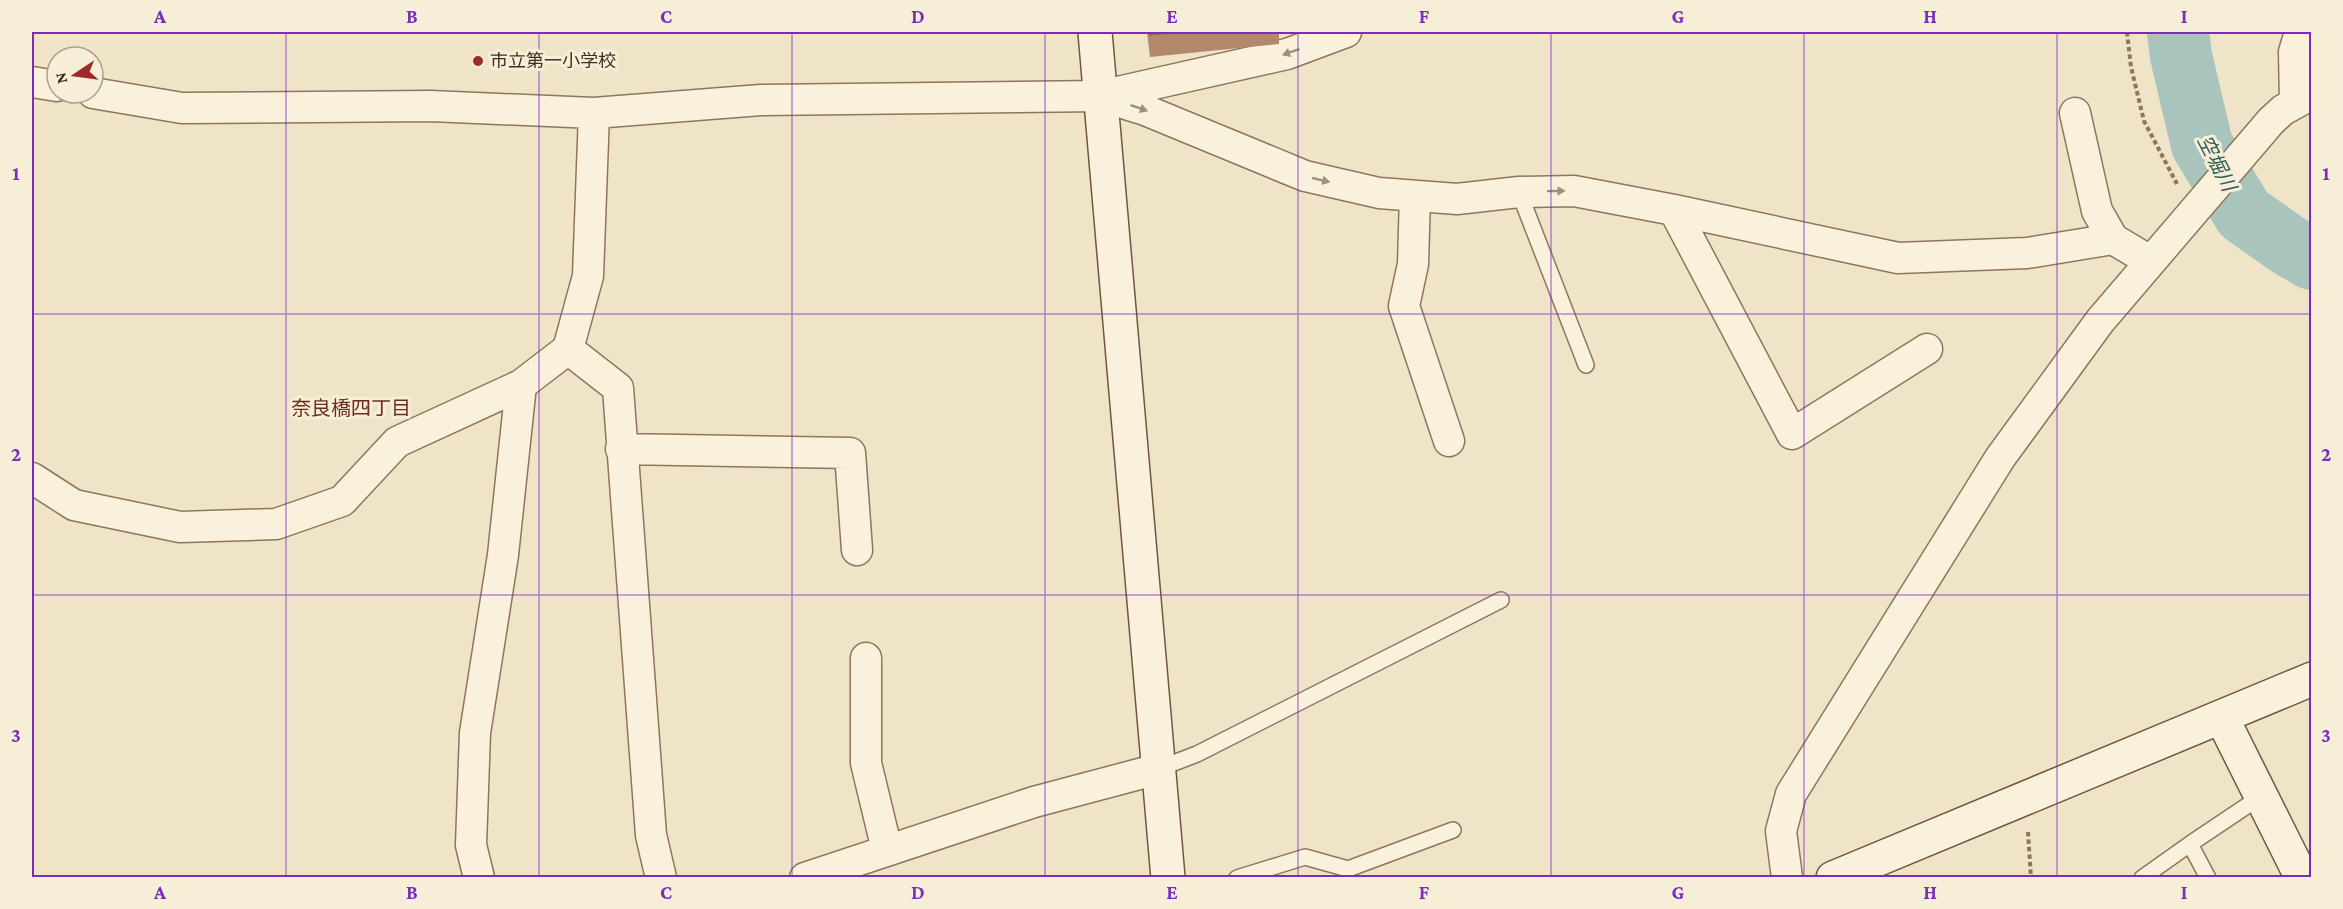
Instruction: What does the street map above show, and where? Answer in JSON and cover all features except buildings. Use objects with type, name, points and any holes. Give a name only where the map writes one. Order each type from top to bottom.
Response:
[{"type":"street","points":[[1095,32],[1168,878]]},
{"type":"street","points":[[105,95],[182,108],[431,106],[594,113],[761,100],[1100,96],[1287,54],[1346,32]]},
{"type":"street","points":[[1787,878],[1781,831],[1791,794],[2000,458],[2100,321],[2271,121],[2303,98],[2294,51],[2300,32]]},
{"type":"street","points":[[1100,96],[1145,110],[1305,176],[1379,193],[1457,199],[1519,192],[1574,191],[1898,258],[2027,253],[2103,241],[2150,261]]},
{"type":"street","points":[[32,478],[74,505],[180,527],[276,524],[342,501],[397,442],[521,385],[568,349],[588,276],[594,113]]},
{"type":"street","points":[[2075,113],[2103,241]]},
{"type":"street","points":[[1416,196],[1413,264],[1404,306],[1449,441]]},
{"type":"street","points":[[1674,210],[1792,434],[1927,349]]},
{"type":"street","points":[[568,349],[618,388],[651,836],[662,878]]},
{"type":"street","points":[[479,878],[471,845],[475,733],[502,555],[521,385]]},
{"type":"street","points":[[621,449],[850,453],[857,550]]},
{"type":"street","points":[[866,658],[866,763],[887,850]]},
{"type":"street","points":[[1833,878],[2312,680]]},
{"type":"street","points":[[2222,718],[2302,878]]},
{"type":"street","points":[[805,878],[1034,801],[1158,768]]},
{"type":"lane","points":[[1519,192],[1586,365]]},
{"type":"lane","points":[[1158,768],[1197,754],[1501,600]]},
{"type":"lane","points":[[2142,878],[2260,797]]},
{"type":"lane","points":[[1237,878],[1305,857],[1348,869],[1453,830]]},
{"type":"lane","points":[[2190,844],[2208,878]]},
{"type":"path","points":[[2127,32],[2144,121],[2168,170],[2193,210]]},
{"type":"path","points":[[2026,798],[2031,878]]},
{"type":"waterway","name":"空堀川","points":[[2178,32],[2181,56],[2202,145],[2244,214],[2312,259]]},
{"type":"place","name":"市立第一小学校","points":[[478,61]]},
{"type":"district","name":"奈良橋四丁目","points":[[351,408]]}]
